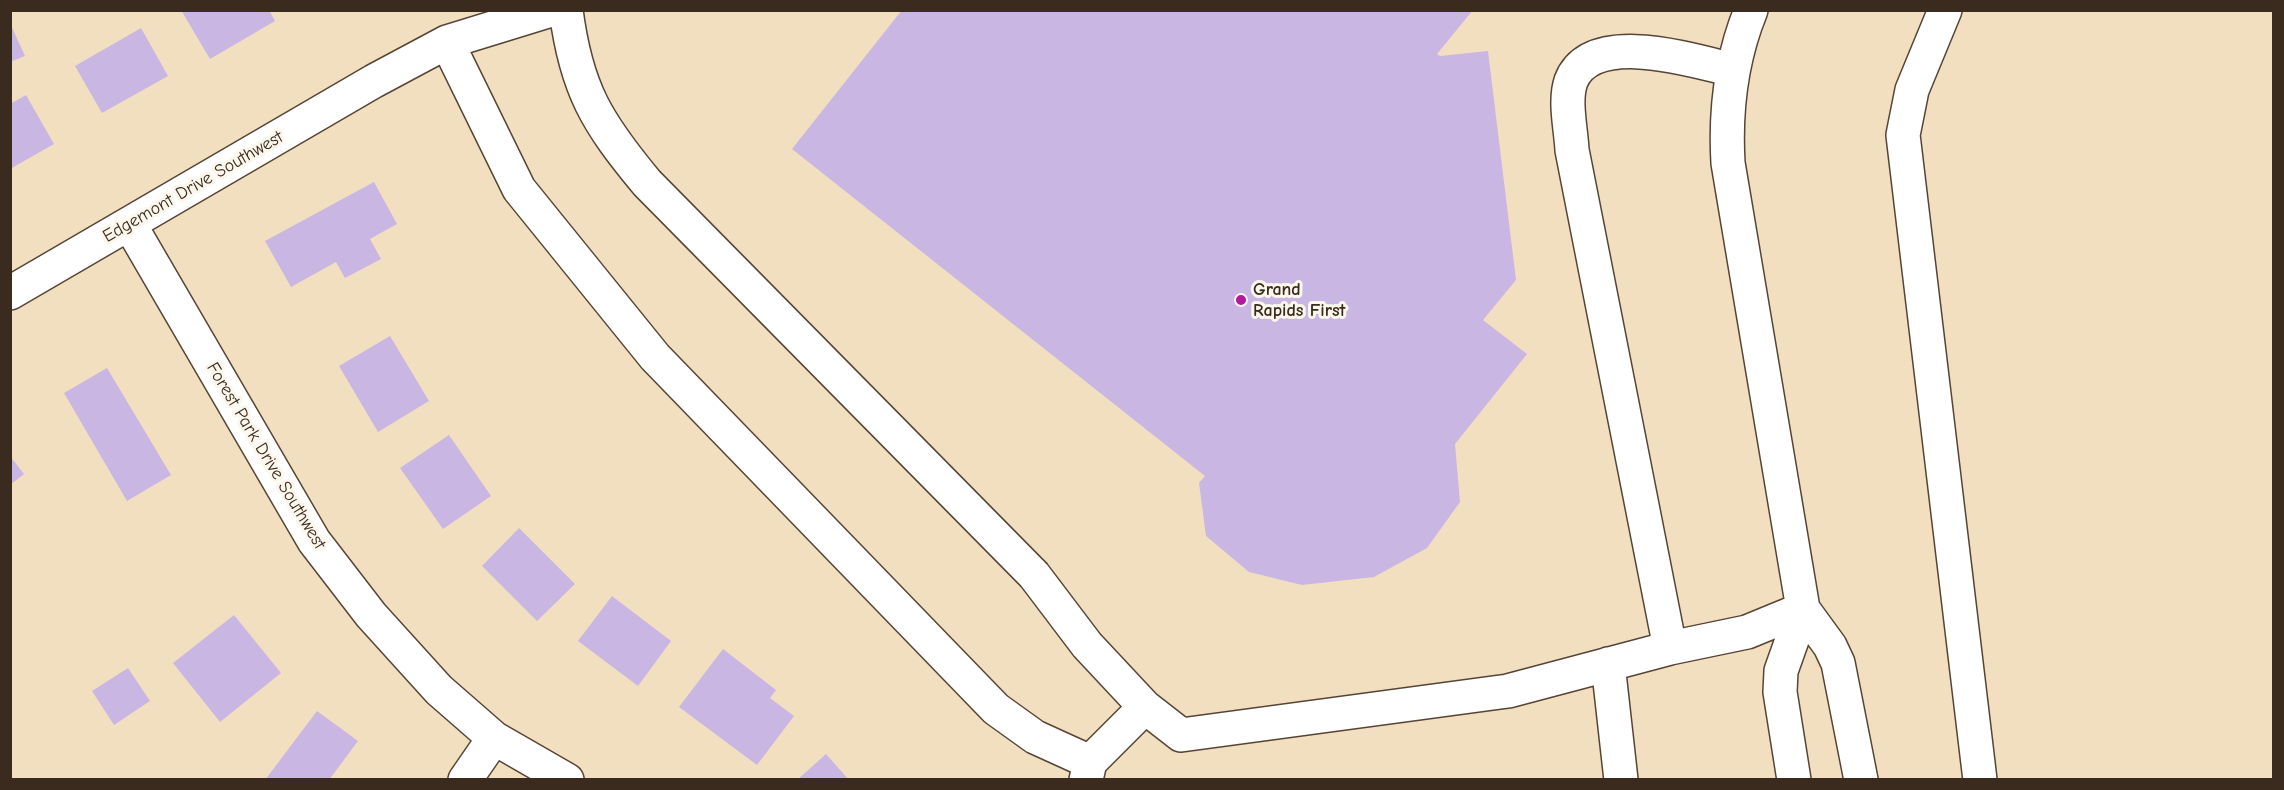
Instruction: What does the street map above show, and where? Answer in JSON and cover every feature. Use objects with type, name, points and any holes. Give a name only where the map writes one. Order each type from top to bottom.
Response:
[{"type":"street","name":"Edgemont Drive Southwest","points":[[10,293],[374,81],[447,42],[551,10]]},
{"type":"street","points":[[566,10],[575,62],[589,102],[610,139],[647,183],[1034,575],[1087,645],[1145,707],[1181,735],[1508,691],[1670,648],[1747,632],[1803,609]]},
{"type":"street","points":[[1751,10],[1733,70],[1728,116],[1728,163],[1803,609],[1830,646],[1838,663],[1861,780]]},
{"type":"street","points":[[1945,10],[1912,90],[1903,135],[1980,780]]},
{"type":"street","points":[[447,42],[519,189],[655,357],[996,708],[1088,771],[1145,707]]},
{"type":"street","points":[[1670,648],[1572,150],[1568,97],[1575,74],[1590,62],[1608,55],[1648,51],[1733,70]]},
{"type":"street","name":"Forest Park Drive Southwest","points":[[130,225],[314,541],[371,615],[439,690],[494,738],[567,780]]},
{"type":"street","points":[[1794,780],[1780,692],[1781,671],[1803,609]]},
{"type":"street","points":[[1608,664],[1621,780]]},
{"type":"street","points":[[465,780],[494,738]]},
{"type":"building","points":[[181,10],[269,10],[275,21],[210,59]]},
{"type":"building","name":"Grand Rapids First","points":[[902,10],[1473,10],[1437,54],[1440,56],[1488,51],[1516,280],[1483,320],[1527,354],[1455,444],[1460,502],[1427,548],[1374,577],[1302,585],[1249,572],[1206,536],[1199,483],[1205,476],[792,149]]},
{"type":"building","points":[[10,23],[25,56],[10,62]]},
{"type":"building","points":[[141,28],[168,76],[102,113],[75,66]]},
{"type":"building","points":[[26,95],[54,144],[10,169],[10,104]]},
{"type":"building","points":[[374,182],[397,224],[370,239],[381,259],[345,278],[336,262],[291,287],[265,241]]},
{"type":"building","points":[[390,336],[429,401],[378,432],[339,366]]},
{"type":"building","points":[[107,368],[171,475],[127,501],[64,393]]},
{"type":"building","points":[[449,435],[491,496],[443,529],[400,468]]},
{"type":"building","points":[[10,456],[24,474],[10,485]]},
{"type":"building","points":[[519,528],[575,584],[537,621],[482,566]]},
{"type":"building","points":[[612,596],[671,641],[638,686],[578,641]]},
{"type":"building","points":[[234,615],[281,673],[220,722],[173,663]]},
{"type":"building","points":[[723,649],[776,690],[770,698],[794,716],[757,765],[679,707]]},
{"type":"building","points":[[128,668],[150,701],[114,725],[92,691]]},
{"type":"building","points":[[317,711],[358,741],[329,780],[265,780]]},
{"type":"building","points":[[826,754],[849,780],[797,780]]},
{"type":"place","name":"Grand Rapids First","points":[[1241,300]]}]
